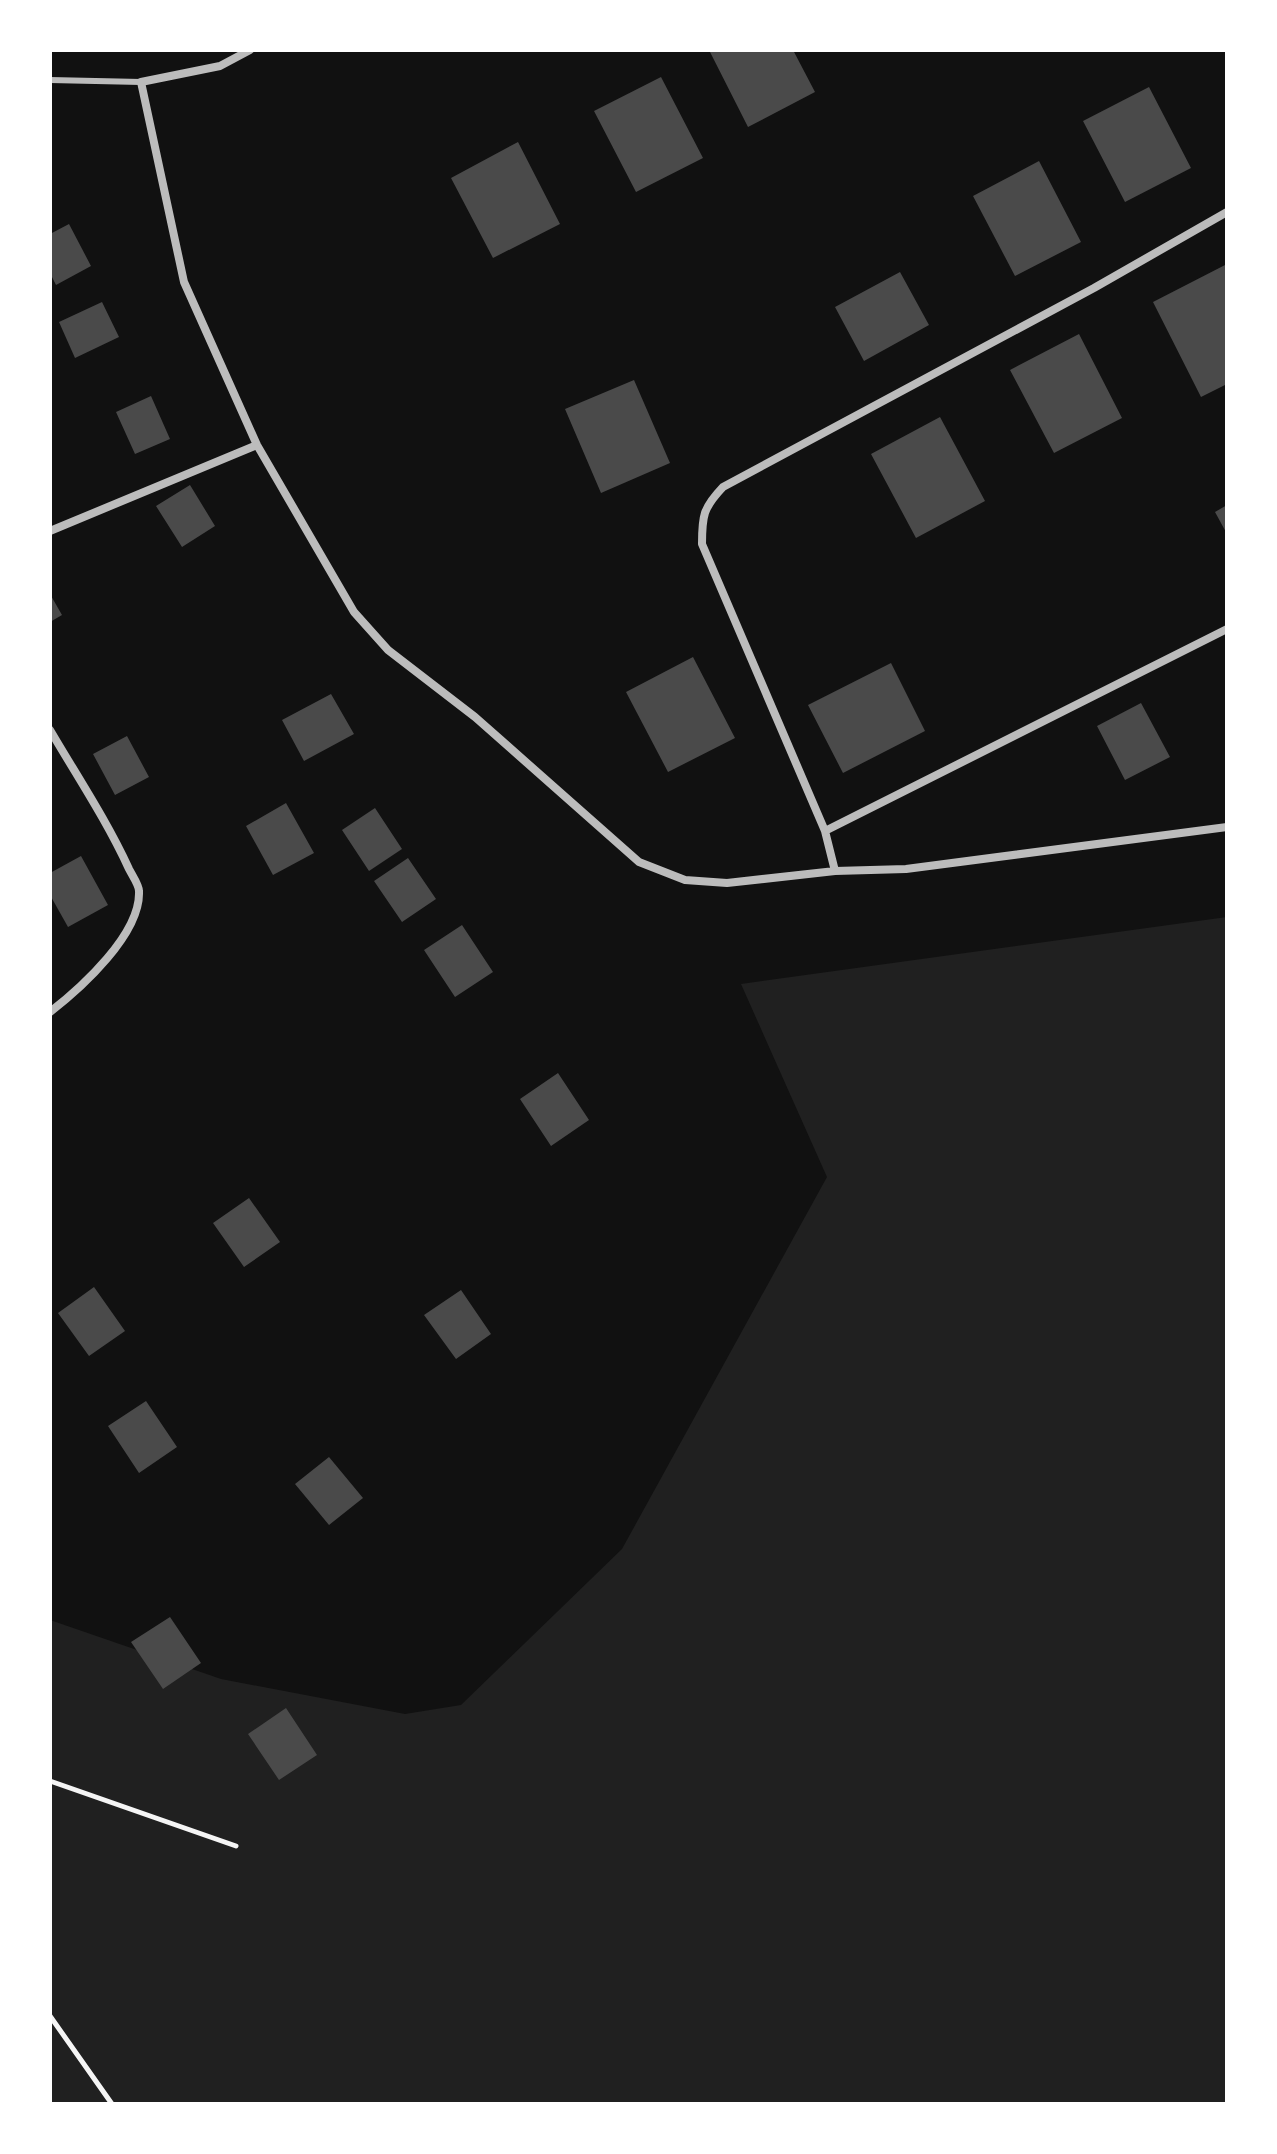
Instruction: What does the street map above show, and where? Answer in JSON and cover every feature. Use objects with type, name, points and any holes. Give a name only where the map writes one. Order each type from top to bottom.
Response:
[{"type":"street","points":[[250,50],[220,66],[141,82],[184,282],[257,445],[354,612],[388,650],[475,717],[639,862],[685,880],[727,883],[835,871],[906,869],[1227,827]]},
{"type":"street","points":[[835,871],[825,831],[702,544],[702,516],[710,501],[723,487],[1094,288],[1227,212]]},
{"type":"street","points":[[50,531],[257,445]]},
{"type":"street","points":[[825,831],[1227,629]]},
{"type":"street","points":[[50,730],[125,859],[139,890],[133,917],[116,947],[79,990],[50,1012]]},
{"type":"lane","points":[[50,80],[141,82]]},
{"type":"path","points":[[50,1781],[236,1846]]},
{"type":"path","points":[[50,2016],[112,2104]]},
{"type":"shaded area","points":[[1227,917],[1227,2104],[50,2104],[50,1620],[221,1679],[405,1714],[461,1705],[622,1549],[827,1177],[741,984]]},
{"type":"building","points":[[709,50],[793,50],[815,92],[748,127]]},
{"type":"building","points":[[661,77],[703,158],[636,192],[594,111]]},
{"type":"building","points":[[1149,87],[1191,168],[1125,202],[1083,121]]},
{"type":"building","points":[[518,142],[560,224],[493,258],[451,178]]},
{"type":"building","points":[[1039,161],[1081,242],[1015,276],[973,196]]},
{"type":"building","points":[[69,224],[91,266],[56,285],[50,273],[50,234]]},
{"type":"building","points":[[1227,264],[1227,384],[1201,397],[1153,302]]},
{"type":"building","points":[[900,272],[929,325],[864,361],[835,307]]},
{"type":"building","points":[[102,302],[119,337],[75,358],[59,322]]},
{"type":"building","points":[[1079,334],[1122,418],[1054,453],[1010,370]]},
{"type":"building","points":[[634,380],[670,463],[601,493],[565,409]]},
{"type":"building","points":[[151,396],[170,439],[135,454],[116,412]]},
{"type":"building","points":[[940,417],[985,501],[916,538],[871,454]]},
{"type":"building","points":[[190,485],[215,526],[182,547],[156,506]]},
{"type":"building","points":[[1227,505],[1227,534],[1215,512]]},
{"type":"building","points":[[50,594],[62,615],[50,622]]},
{"type":"building","points":[[693,657],[735,738],[668,772],[626,692]]},
{"type":"building","points":[[891,663],[925,731],[843,773],[808,705]]},
{"type":"building","points":[[331,694],[354,734],[304,761],[282,720]]},
{"type":"building","points":[[1141,703],[1170,757],[1125,780],[1097,726]]},
{"type":"building","points":[[127,736],[149,777],[115,795],[93,754]]},
{"type":"building","points":[[286,803],[314,853],[273,875],[246,826]]},
{"type":"building","points":[[375,808],[402,849],[369,871],[342,830]]},
{"type":"building","points":[[81,856],[108,905],[68,927],[50,895],[50,873]]},
{"type":"building","points":[[408,858],[436,899],[402,922],[374,881]]},
{"type":"building","points":[[462,925],[493,972],[455,997],[424,950]]},
{"type":"building","points":[[558,1073],[589,1120],[551,1146],[520,1099]]},
{"type":"building","points":[[249,1198],[280,1242],[244,1267],[213,1223]]},
{"type":"building","points":[[94,1287],[125,1331],[89,1356],[58,1313]]},
{"type":"building","points":[[461,1290],[491,1334],[456,1359],[424,1315]]},
{"type":"building","points":[[146,1401],[177,1447],[139,1473],[108,1426]]},
{"type":"building","points":[[329,1457],[363,1498],[329,1525],[295,1484]]},
{"type":"building","points":[[170,1617],[201,1663],[163,1689],[131,1642]]},
{"type":"building","points":[[286,1708],[317,1755],[279,1780],[248,1734]]}]
